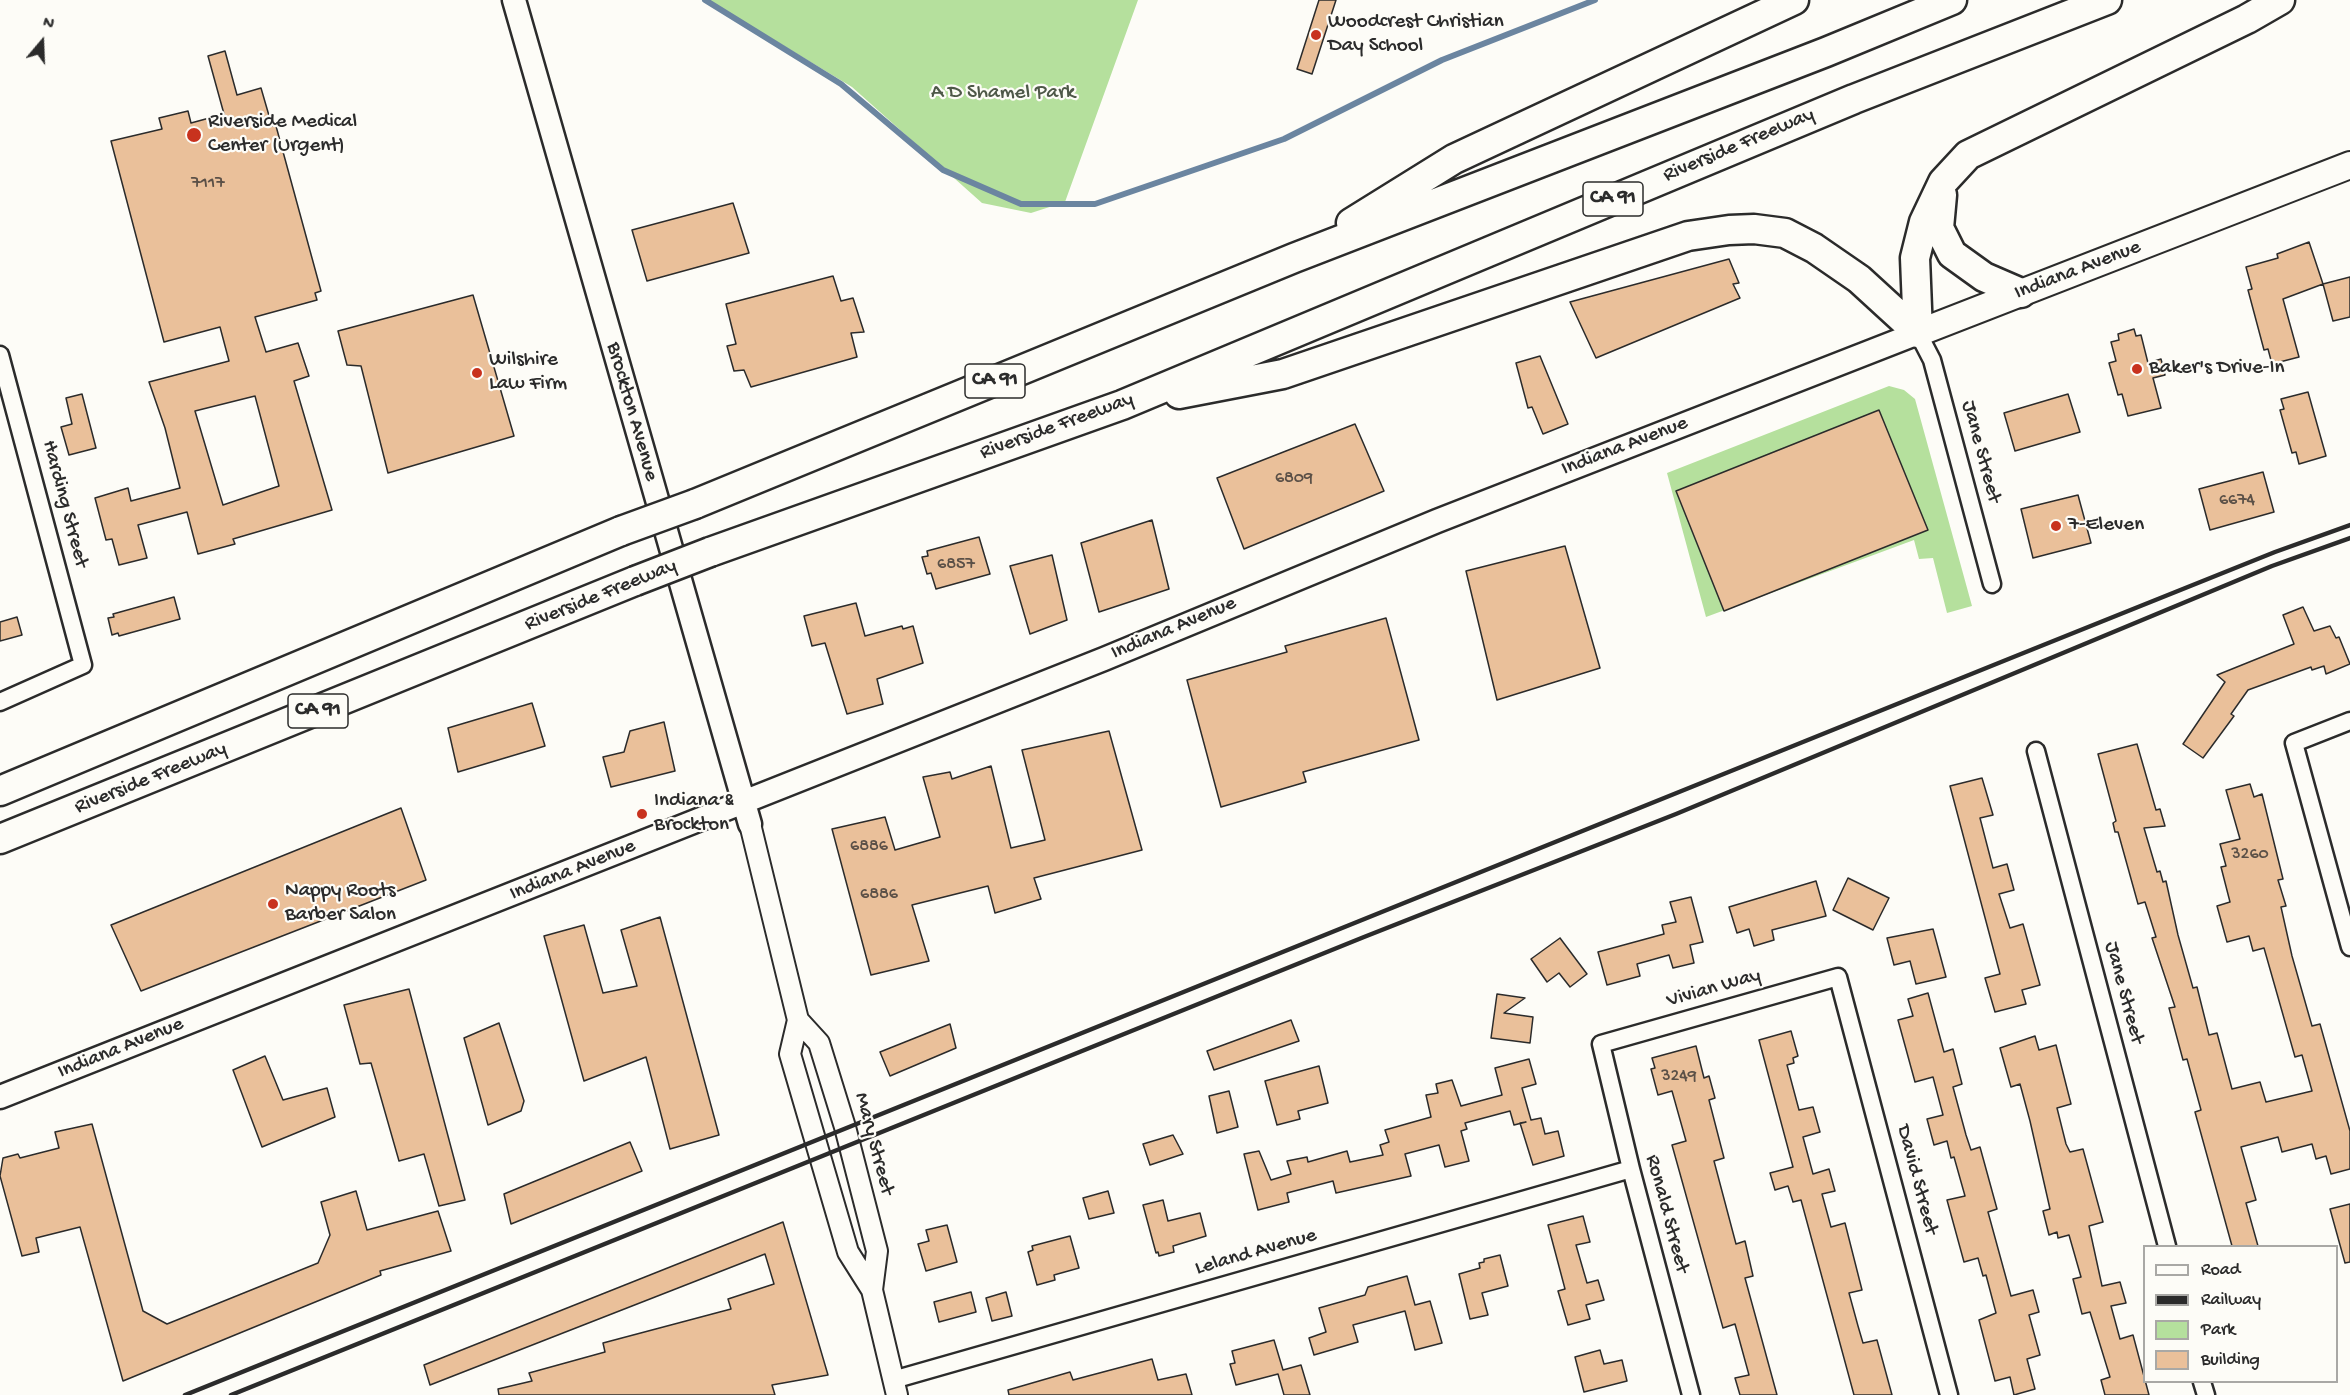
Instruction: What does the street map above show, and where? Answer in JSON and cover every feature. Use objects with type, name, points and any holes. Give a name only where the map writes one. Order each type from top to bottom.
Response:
[{"type":"highway","points":[[1294,258],[1454,159],[1794,0]]},
{"type":"highway","name":"CA 91","points":[[0,791],[621,531],[695,504],[1294,258],[1827,52],[1952,0]]},
{"type":"highway","name":"Riverside Freeway","points":[[0,839],[635,581],[1122,405],[1854,99],[2107,0]]},
{"type":"highway","points":[[1918,333],[1916,258],[1924,222],[1943,182],[1968,155],[2247,19],[2280,0]]},
{"type":"highway","points":[[1943,182],[1938,228],[1952,254],[1984,277],[2021,293]]},
{"type":"highway","points":[[1122,405],[1283,374],[1688,236],[1729,230],[1754,229],[1785,233],[1814,248],[1859,279],[1918,333]]},
{"type":"main road","name":"Brockton Avenue","points":[[514,0],[747,814]]},
{"type":"main road","name":"Indiana Avenue","points":[[0,1097],[747,814],[1104,659],[1437,521],[2350,165]]},
{"type":"street","name":"Jane Street","points":[[1918,333],[1932,360],[1992,584]]},
{"type":"street","name":"Harding Street","points":[[0,355],[83,665],[0,702]]},
{"type":"street","points":[[2350,721],[2294,743],[2350,947]]},
{"type":"street","name":"Jane Street","points":[[2036,751],[2167,1245]]},
{"type":"street","name":"Mary Street","points":[[747,814],[798,1020],[790,1054],[848,1252],[872,1290],[895,1388]]},
{"type":"street","name":"Vivian Way","points":[[1601,1044],[1838,977]]},
{"type":"street","name":"David Street","points":[[1838,977],[1949,1395]]},
{"type":"street","name":"Mary Street","points":[[798,1020],[819,1043],[845,1127],[877,1251],[872,1290]]},
{"type":"street","name":"Ronald Street","points":[[1601,1044],[1631,1169],[1691,1395]]},
{"type":"street","name":"Leland Avenue","points":[[895,1388],[1631,1169]]},
{"type":"green space","name":"A D Shamel Park","points":[[708,0],[1138,0],[1065,202],[1031,213],[982,203],[852,87]]},
{"type":"green space","points":[[1889,386],[1904,390],[1915,399],[1972,606],[1947,613],[1933,558],[1919,559],[1914,540],[1706,617],[1667,473]]},
{"type":"building","name":"Woodcrest Christian Day School","points":[[1319,0],[1336,0],[1312,74],[1297,69]]},
{"type":"building","points":[[225,51],[237,95],[261,88],[272,126],[276,126],[321,291],[315,293],[317,300],[255,317],[266,352],[298,343],[309,376],[294,381],[332,510],[233,539],[235,544],[198,554],[187,512],[138,525],[147,558],[119,565],[112,539],[106,540],[95,498],[128,488],[131,501],[180,488],[165,428],[149,382],[229,361],[220,327],[164,342],[111,141],[162,129],[159,118],[188,111],[191,123],[224,114],[208,56]],"holes":[[[255,396],[279,486],[223,505],[195,411]]]},
{"type":"building","points":[[733,203],[749,253],[647,281],[632,230]]},
{"type":"building","points":[[2309,242],[2323,284],[2283,299],[2299,357],[2272,364],[2268,349],[2264,350],[2248,290],[2252,289],[2246,267],[2278,258],[2277,254]]},
{"type":"building","points":[[1729,259],[1739,283],[1733,284],[1740,298],[1596,358],[1570,302]]},
{"type":"building","points":[[833,276],[841,301],[853,298],[864,332],[851,333],[857,357],[751,387],[744,370],[734,371],[727,346],[736,344],[726,304]]},
{"type":"building","points":[[2350,277],[2350,317],[2333,321],[2323,284]]},
{"type":"building","points":[[473,295],[514,436],[388,473],[361,366],[347,365],[338,331]]},
{"type":"building","name":"Baker's Drive-In","points":[[2134,329],[2136,336],[2141,335],[2148,363],[2161,359],[2165,375],[2153,378],[2161,408],[2128,416],[2122,394],[2118,395],[2109,363],[2116,361],[2111,342],[2119,340],[2118,334]]},
{"type":"building","points":[[1540,356],[1568,424],[1543,434],[1532,407],[1528,408],[1516,363]]},
{"type":"building","points":[[2308,392],[2326,456],[2299,464],[2296,452],[2292,453],[2280,410],[2284,409],[2281,399]]},
{"type":"building","points":[[82,394],[96,448],[69,455],[61,427],[72,424],[66,398]]},
{"type":"building","points":[[2068,394],[2080,432],[2015,451],[2004,413]]},
{"type":"building","points":[[1879,410],[1928,530],[1724,611],[1676,491]]},
{"type":"building","points":[[1355,424],[1384,491],[1244,549],[1217,478]]},
{"type":"building","points":[[2263,472],[2274,512],[2210,530],[2199,489]]},
{"type":"building","name":"7-Eleven","points":[[2078,495],[2091,543],[2033,558],[2021,509]]},
{"type":"building","points":[[1152,520],[1169,589],[1099,612],[1081,543]]},
{"type":"building","points":[[979,537],[990,574],[936,589],[931,573],[927,574],[922,557],[928,556],[927,551]]},
{"type":"building","points":[[1565,546],[1600,668],[1497,700],[1466,571]]},
{"type":"building","points":[[1052,555],[1067,620],[1030,634],[1010,566]]},
{"type":"building","points":[[174,597],[180,619],[119,636],[118,633],[112,635],[108,618],[114,617],[113,614]]},
{"type":"building","points":[[856,603],[865,636],[902,626],[903,629],[913,626],[923,663],[877,679],[883,704],[847,714],[825,643],[812,646],[804,616]]},
{"type":"building","points":[[2303,607],[2314,631],[2330,626],[2336,638],[2339,637],[2350,664],[2326,674],[2324,666],[2312,670],[2311,667],[2248,690],[2231,714],[2234,716],[2203,758],[2183,744],[2225,682],[2217,675],[2294,644],[2283,615]]},
{"type":"building","points":[[17,617],[22,635],[0,641],[0,622]]},
{"type":"building","points":[[1386,618],[1419,740],[1303,772],[1306,782],[1221,807],[1187,680],[1287,652],[1285,646]]},
{"type":"building","points":[[532,703],[545,746],[458,772],[448,728]]},
{"type":"building","points":[[664,722],[675,771],[611,787],[603,757],[624,752],[630,731]]},
{"type":"building","points":[[1109,731],[1142,850],[1034,878],[1041,899],[995,913],[988,886],[912,905],[929,961],[871,975],[832,829],[885,817],[895,850],[940,837],[923,777],[950,772],[952,779],[991,766],[1011,848],[1045,840],[1022,750]]},
{"type":"building","points":[[2137,744],[2156,810],[2160,809],[2165,826],[2144,828],[2157,872],[2160,871],[2163,882],[2166,881],[2178,935],[2193,988],[2197,987],[2209,1035],[2217,1033],[2232,1089],[2260,1082],[2266,1102],[2312,1091],[2302,1055],[2295,1057],[2264,948],[2253,951],[2249,936],[2227,942],[2217,906],[2230,902],[2221,867],[2226,866],[2220,844],[2240,839],[2226,790],[2250,784],[2254,797],[2262,794],[2283,879],[2278,880],[2286,906],[2281,907],[2292,956],[2312,1026],[2320,1024],[2350,1131],[2350,1169],[2331,1174],[2326,1156],[2316,1159],[2312,1144],[2282,1152],[2278,1137],[2241,1147],[2256,1200],[2246,1203],[2258,1245],[2232,1245],[2195,1112],[2201,1110],[2187,1059],[2183,1060],[2169,1008],[2175,1007],[2152,938],[2156,937],[2145,902],[2138,904],[2118,832],[2115,832],[2113,823],[2116,821],[2098,754]]},
{"type":"building","points":[[1982,778],[1993,815],[1980,818],[1993,868],[2007,864],[2014,890],[1999,894],[2010,928],[2023,924],[2040,985],[2022,990],[2026,1004],[1995,1012],[1985,978],[2000,974],[1950,786]]},
{"type":"building","points":[[401,808],[426,880],[141,991],[111,925]]},
{"type":"building","points":[[1848,878],[1889,898],[1873,930],[1833,910]]},
{"type":"building","points":[[1816,881],[1826,916],[1772,930],[1774,940],[1754,946],[1749,929],[1737,933],[1729,907]]},
{"type":"building","points":[[1691,897],[1703,942],[1690,945],[1694,963],[1673,968],[1669,955],[1637,964],[1640,976],[1607,985],[1598,952],[1664,934],[1662,925],[1676,922],[1670,902]]},
{"type":"building","points":[[660,917],[719,1135],[670,1149],[646,1057],[584,1081],[544,936],[584,925],[603,993],[637,986],[621,930]]},
{"type":"building","points":[[1933,929],[1946,977],[1916,984],[1910,961],[1894,965],[1887,938]]},
{"type":"building","points":[[1560,938],[1587,974],[1570,987],[1559,973],[1547,982],[1531,959]]},
{"type":"building","points":[[409,989],[465,1200],[439,1206],[424,1154],[399,1161],[371,1063],[360,1064],[344,1005]]},
{"type":"building","points":[[1928,993],[1944,1052],[1953,1049],[1962,1084],[1953,1087],[1966,1135],[1971,1150],[1980,1147],[1997,1209],[1988,1212],[2011,1296],[2033,1290],[2039,1312],[2029,1315],[2040,1355],[2027,1359],[2035,1389],[2014,1395],[2010,1377],[1995,1381],[1979,1320],[1996,1313],[1986,1275],[1983,1276],[1978,1258],[1964,1262],[1947,1200],[1965,1196],[1947,1141],[1934,1145],[1927,1119],[1943,1115],[1933,1077],[1915,1082],[1898,1020],[1913,1016],[1908,999]]},
{"type":"building","points":[[1497,994],[1525,998],[1504,1013],[1533,1017],[1530,1043],[1491,1038]]},
{"type":"building","points":[[1291,1020],[1299,1041],[1214,1070],[1207,1051]]},
{"type":"building","points":[[499,1023],[524,1101],[521,1111],[488,1125],[464,1038]]},
{"type":"building","points":[[950,1024],[956,1048],[890,1076],[880,1052]]},
{"type":"building","points":[[1791,1031],[1798,1056],[1793,1058],[1794,1063],[1787,1065],[1799,1110],[1813,1107],[1820,1132],[1803,1137],[1813,1174],[1829,1169],[1835,1191],[1822,1194],[1831,1227],[1845,1223],[1862,1290],[1849,1293],[1858,1326],[1863,1343],[1877,1340],[1892,1395],[1854,1395],[1801,1200],[1793,1202],[1788,1186],[1775,1190],[1770,1173],[1793,1167],[1759,1040]]},
{"type":"building","points":[[2035,1036],[2039,1050],[2056,1045],[2071,1104],[2057,1108],[2066,1144],[2070,1152],[2083,1149],[2103,1222],[2089,1226],[2102,1286],[2120,1282],[2126,1303],[2111,1306],[2120,1339],[2133,1335],[2143,1372],[2143,1383],[2146,1383],[2149,1395],[2105,1395],[2101,1380],[2110,1377],[2090,1312],[2082,1314],[2073,1279],[2081,1277],[2069,1235],[2058,1238],[2057,1232],[2049,1235],[2043,1211],[2050,1209],[2030,1121],[2020,1084],[2011,1087],[2000,1048]]},
{"type":"building","points":[[1696,1046],[1704,1078],[1709,1076],[1715,1098],[1709,1100],[1724,1158],[1714,1161],[1736,1244],[1745,1241],[1753,1276],[1745,1278],[1777,1395],[1740,1395],[1735,1378],[1749,1375],[1735,1324],[1723,1328],[1672,1145],[1686,1141],[1672,1091],[1658,1095],[1651,1069],[1655,1068],[1652,1058]]},
{"type":"building","points":[[265,1056],[283,1100],[327,1088],[335,1117],[262,1147],[233,1070]]},
{"type":"building","points":[[1529,1059],[1536,1084],[1522,1088],[1531,1120],[1541,1118],[1545,1134],[1558,1131],[1564,1156],[1533,1165],[1520,1123],[1514,1125],[1510,1111],[1465,1123],[1467,1129],[1461,1131],[1469,1161],[1445,1167],[1439,1145],[1405,1154],[1411,1176],[1336,1193],[1333,1181],[1287,1193],[1289,1202],[1258,1210],[1244,1154],[1259,1151],[1271,1180],[1291,1174],[1287,1161],[1307,1157],[1308,1162],[1347,1151],[1350,1162],[1383,1155],[1380,1145],[1389,1142],[1385,1130],[1431,1117],[1426,1095],[1438,1093],[1436,1084],[1452,1080],[1461,1106],[1502,1095],[1495,1068]]},
{"type":"building","points":[[1319,1066],[1328,1103],[1298,1111],[1300,1119],[1277,1125],[1265,1081]]},
{"type":"building","points":[[1229,1091],[1238,1127],[1217,1133],[1209,1096]]},
{"type":"building","points":[[92,1124],[143,1311],[167,1324],[318,1263],[330,1235],[321,1202],[356,1191],[367,1230],[438,1211],[451,1251],[380,1271],[381,1275],[123,1381],[80,1227],[36,1238],[39,1252],[22,1256],[0,1176],[3,1158],[18,1154],[20,1158],[59,1148],[55,1132]]},
{"type":"building","points":[[1173,1135],[1183,1154],[1150,1165],[1143,1144]]},
{"type":"building","points":[[630,1142],[642,1171],[511,1224],[504,1194]]},
{"type":"building","points":[[1108,1191],[1114,1213],[1089,1219],[1083,1198]]},
{"type":"building","points":[[1163,1200],[1168,1221],[1200,1213],[1206,1236],[1173,1246],[1174,1252],[1159,1256],[1158,1252],[1156,1253],[1143,1205]]},
{"type":"building","points":[[2350,1204],[2350,1262],[2345,1263],[2330,1209]]},
{"type":"building","points":[[1583,1216],[1590,1242],[1576,1245],[1587,1283],[1598,1280],[1604,1300],[1586,1305],[1590,1319],[1568,1325],[1558,1291],[1565,1289],[1548,1225]]},
{"type":"building","points":[[783,1222],[828,1375],[772,1385],[775,1395],[499,1395],[498,1389],[532,1381],[529,1373],[605,1352],[603,1343],[731,1309],[728,1299],[774,1284],[765,1254],[430,1385],[424,1365]]},
{"type":"building","points":[[947,1225],[957,1262],[926,1271],[918,1244],[929,1241],[926,1230]]},
{"type":"building","points":[[1070,1236],[1079,1268],[1054,1275],[1055,1280],[1037,1285],[1028,1252],[1033,1250],[1032,1246]]},
{"type":"building","points":[[1500,1255],[1508,1286],[1482,1293],[1488,1315],[1470,1319],[1459,1274],[1480,1268],[1479,1263],[1484,1262],[1484,1259]]},
{"type":"building","points":[[1407,1276],[1415,1305],[1430,1301],[1442,1343],[1415,1350],[1405,1311],[1353,1325],[1358,1342],[1314,1355],[1309,1338],[1326,1332],[1319,1308],[1365,1295],[1368,1287]]},
{"type":"building","points":[[971,1292],[976,1312],[939,1322],[934,1302]]},
{"type":"building","points":[[1006,1292],[1012,1316],[992,1321],[986,1298]]},
{"type":"building","points":[[1274,1340],[1283,1370],[1301,1365],[1310,1395],[1284,1395],[1278,1374],[1236,1385],[1230,1364],[1235,1363],[1232,1351]]},
{"type":"building","points":[[1600,1350],[1604,1364],[1622,1360],[1627,1381],[1584,1392],[1575,1357]]},
{"type":"building","points":[[1152,1359],[1158,1380],[1186,1374],[1192,1395],[1009,1395],[1008,1390],[1070,1372],[1073,1380]]},
{"type":"waterway","points":[[705,0],[841,84],[943,170],[1021,204],[1095,204],[1284,139],[1442,60],[1595,0]]},
{"type":"railway","points":[[185,1395],[2011,658],[2275,552],[2350,525]]},
{"type":"railway","points":[[231,1395],[1364,937],[1676,814],[2272,566],[2350,538]]},
{"type":"place","name":"Woodcrest Christian Day School","points":[[1316,35]]},
{"type":"place","name":"Riverside Medical Center (Urgent)","points":[[194,135]]},
{"type":"place","name":"Baker's Drive-In","points":[[2137,369]]},
{"type":"place","name":"Wilshire Law Firm","points":[[477,373]]},
{"type":"place","name":"7-Eleven","points":[[2056,526]]},
{"type":"place","name":"Indiana & Brockton","points":[[642,814]]},
{"type":"place","name":"Nappy Roots Barber Salon","points":[[273,904]]}]
